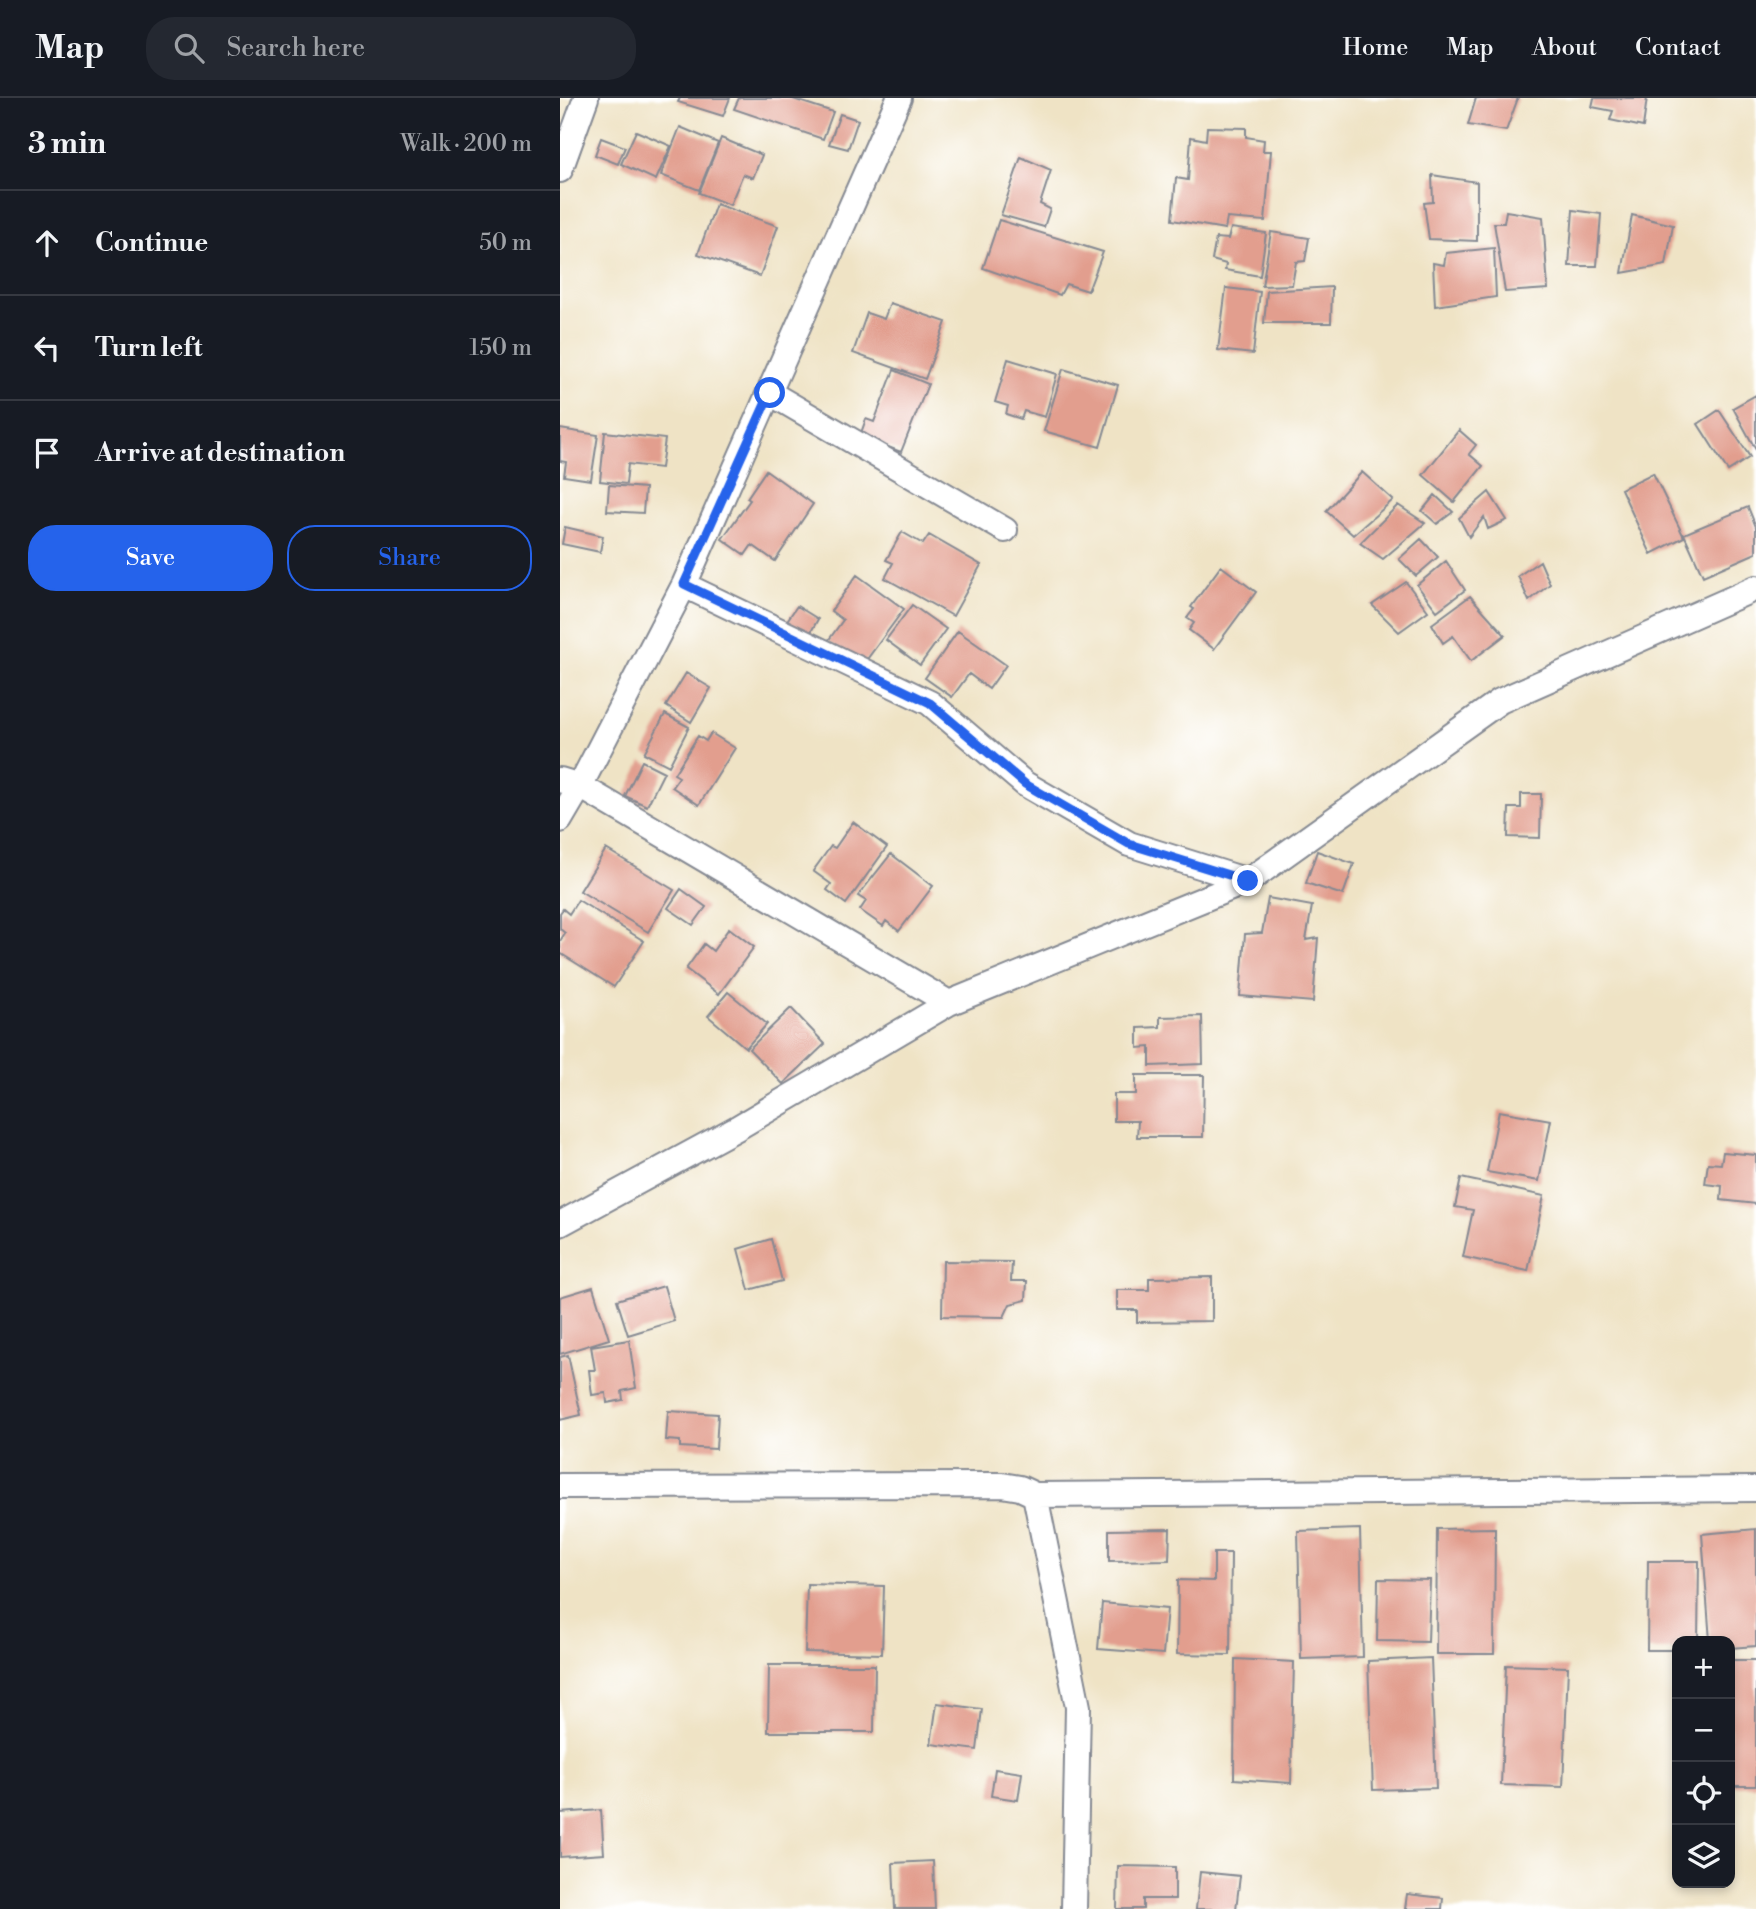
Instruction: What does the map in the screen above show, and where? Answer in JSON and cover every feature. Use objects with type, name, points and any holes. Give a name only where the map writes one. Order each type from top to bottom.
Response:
[{"type":"street","points":[[560,170],[586,98]]},
{"type":"street","points":[[560,820],[570,783],[684,584],[899,98]]},
{"type":"street","points":[[770,393],[1005,530]]},
{"type":"street","points":[[684,584],[930,703],[1025,784],[1129,844],[1248,881]]},
{"type":"street","points":[[560,1224],[737,1128],[949,1003],[1248,881],[1500,701],[1756,588]]},
{"type":"street","points":[[570,783],[949,1003]]},
{"type":"street","points":[[560,1486],[1002,1485],[1020,1488],[1035,1495],[1756,1489]]},
{"type":"street","points":[[1035,1495],[1078,1707],[1074,1909]]},
{"type":"building","points":[[680,98],[730,98],[723,116],[678,102]]},
{"type":"building","points":[[739,98],[790,98],[833,112],[823,139],[734,109]]},
{"type":"building","points":[[1476,98],[1518,98],[1506,131],[1468,125]]},
{"type":"building","points":[[1594,98],[1647,98],[1643,127],[1610,120],[1613,111],[1592,107]]},
{"type":"building","points":[[840,114],[858,120],[848,149],[829,144]]},
{"type":"building","points":[[680,127],[718,143],[699,190],[661,175]]},
{"type":"building","points":[[1207,127],[1246,128],[1246,137],[1264,140],[1263,151],[1271,151],[1265,221],[1227,218],[1225,229],[1172,220],[1176,178],[1188,180],[1191,137],[1206,140]]},
{"type":"building","points":[[636,131],[671,146],[656,180],[621,164]]},
{"type":"building","points":[[601,138],[625,147],[618,164],[595,155]]},
{"type":"building","points":[[721,138],[762,155],[753,178],[743,174],[730,205],[699,193]]},
{"type":"building","points":[[1021,157],[1051,170],[1040,204],[1050,209],[1044,227],[1001,215]]},
{"type":"building","points":[[1432,175],[1477,182],[1477,241],[1429,239],[1424,203],[1433,202]]},
{"type":"building","points":[[716,204],[778,226],[760,276],[698,254]]},
{"type":"building","points":[[1573,210],[1601,214],[1597,266],[1569,266]]},
{"type":"building","points":[[1506,211],[1543,217],[1548,289],[1505,292],[1494,223],[1504,223]]},
{"type":"building","points":[[1632,215],[1673,225],[1666,265],[1622,273]]},
{"type":"building","points":[[999,220],[1103,252],[1088,291],[1066,284],[1060,295],[983,268]]},
{"type":"building","points":[[1231,228],[1266,233],[1260,276],[1225,270],[1226,264],[1212,260],[1216,238],[1228,239]]},
{"type":"building","points":[[1271,232],[1309,238],[1305,261],[1296,262],[1292,285],[1262,286]]},
{"type":"building","points":[[1494,248],[1496,297],[1435,306],[1433,263],[1444,265],[1446,253]]},
{"type":"building","points":[[1332,287],[1331,323],[1264,323],[1267,291]]},
{"type":"building","points":[[1226,288],[1260,292],[1253,354],[1218,350]]},
{"type":"building","points":[[890,303],[946,322],[925,379],[853,353],[867,313],[884,319]]},
{"type":"building","points":[[1008,359],[1057,374],[1045,417],[1024,411],[1021,419],[1006,414],[1008,406],[995,402]]},
{"type":"building","points":[[1063,369],[1118,385],[1100,447],[1044,431]]},
{"type":"building","points":[[894,370],[928,384],[901,452],[860,436],[866,419],[874,422]]},
{"type":"building","points":[[1756,395],[1756,450],[1733,408]]},
{"type":"building","points":[[1719,410],[1750,457],[1728,471],[1698,424]]},
{"type":"building","points":[[560,429],[598,435],[591,480],[564,476],[566,462],[560,461]]},
{"type":"building","points":[[1459,430],[1476,445],[1469,454],[1483,466],[1454,502],[1423,475]]},
{"type":"building","points":[[605,432],[665,439],[661,468],[628,464],[626,484],[600,481]]},
{"type":"building","points":[[766,470],[813,504],[775,561],[752,545],[745,555],[722,539],[750,500],[747,498]]},
{"type":"building","points":[[1362,472],[1393,500],[1353,535],[1326,511]]},
{"type":"building","points":[[1653,473],[1684,537],[1651,554],[1621,489]]},
{"type":"building","points":[[609,485],[645,488],[643,513],[607,511]]},
{"type":"building","points":[[1489,492],[1507,520],[1488,529],[1484,517],[1469,537],[1459,518]]},
{"type":"building","points":[[1435,495],[1453,512],[1437,524],[1422,511]]},
{"type":"building","points":[[1398,505],[1425,523],[1383,559],[1360,543]]},
{"type":"building","points":[[1748,507],[1756,527],[1756,553],[1703,576],[1684,534]]},
{"type":"building","points":[[565,527],[603,536],[600,552],[562,544]]},
{"type":"building","points":[[902,532],[923,544],[929,535],[981,565],[953,616],[885,578],[893,563],[886,560]]},
{"type":"building","points":[[1421,539],[1438,557],[1416,576],[1399,559]]},
{"type":"building","points":[[1446,561],[1465,590],[1437,611],[1417,585]]},
{"type":"building","points":[[1540,561],[1550,584],[1529,601],[1518,576]]},
{"type":"building","points":[[1221,566],[1256,592],[1214,649],[1189,630],[1194,623],[1187,618],[1194,609],[1191,607]]},
{"type":"building","points":[[857,575],[904,609],[862,666],[828,641],[843,620],[831,611]]},
{"type":"building","points":[[1406,582],[1428,611],[1399,632],[1372,605]]},
{"type":"building","points":[[1470,596],[1505,635],[1471,661],[1453,636],[1443,643],[1432,624]]},
{"type":"building","points":[[912,605],[946,629],[920,665],[886,640]]},
{"type":"building","points":[[797,606],[818,619],[807,639],[784,625]]},
{"type":"building","points":[[958,631],[1006,665],[989,689],[969,674],[952,697],[925,678]]},
{"type":"building","points":[[686,673],[711,688],[691,722],[666,706]]},
{"type":"building","points":[[665,714],[689,727],[669,766],[644,753]]},
{"type":"building","points":[[711,733],[735,748],[699,805],[672,787],[679,777],[674,774],[698,736],[706,741]]},
{"type":"building","points":[[642,761],[664,772],[647,806],[625,796]]},
{"type":"building","points":[[1521,794],[1541,794],[1540,838],[1508,837],[1509,808],[1521,808]]},
{"type":"building","points":[[853,822],[887,847],[846,904],[827,890],[831,884],[813,871],[831,846],[835,848]]},
{"type":"building","points":[[606,849],[674,890],[648,932],[580,891]]},
{"type":"building","points":[[1317,851],[1354,864],[1343,895],[1306,883]]},
{"type":"building","points":[[891,854],[933,886],[899,931],[886,921],[883,926],[860,910],[866,901],[858,896]]},
{"type":"building","points":[[681,889],[706,907],[693,925],[668,908]]},
{"type":"building","points":[[1268,898],[1312,906],[1306,940],[1318,938],[1313,1002],[1240,996],[1245,934],[1262,933]]},
{"type":"building","points":[[578,900],[644,941],[614,987],[560,953],[560,941],[565,933],[560,929],[560,913],[563,909],[569,914]]},
{"type":"building","points":[[729,928],[754,947],[719,994],[686,969],[704,944],[713,951]]},
{"type":"building","points":[[728,992],[767,1024],[746,1048],[708,1016]]},
{"type":"building","points":[[791,1008],[825,1044],[783,1084],[749,1049]]},
{"type":"building","points":[[1202,1016],[1203,1064],[1150,1066],[1150,1047],[1138,1048],[1138,1028],[1160,1027],[1160,1017]]},
{"type":"building","points":[[1136,1075],[1204,1075],[1203,1137],[1137,1137],[1138,1121],[1114,1121],[1114,1094],[1136,1094]]},
{"type":"building","points":[[1499,1111],[1551,1120],[1539,1181],[1487,1172]]},
{"type":"building","points":[[1723,1152],[1756,1155],[1756,1204],[1721,1200],[1722,1186],[1705,1184],[1708,1163],[1721,1164]]},
{"type":"building","points":[[1461,1178],[1544,1196],[1528,1271],[1463,1257],[1473,1210],[1455,1207]]},
{"type":"building","points":[[771,1239],[782,1281],[749,1290],[738,1249]]},
{"type":"building","points":[[943,1261],[1012,1262],[1011,1281],[1027,1281],[1026,1300],[1010,1304],[1004,1317],[942,1316]]},
{"type":"building","points":[[1212,1277],[1212,1321],[1137,1322],[1137,1310],[1117,1310],[1117,1290],[1149,1290],[1149,1278]]},
{"type":"building","points":[[664,1286],[674,1321],[628,1335],[617,1300]]},
{"type":"building","points":[[593,1287],[609,1339],[560,1354],[560,1297]]},
{"type":"building","points":[[629,1340],[636,1388],[622,1391],[623,1400],[607,1403],[606,1393],[592,1395],[589,1370],[595,1370],[591,1346]]},
{"type":"building","points":[[568,1355],[581,1415],[560,1420],[560,1357]]},
{"type":"building","points":[[668,1411],[718,1414],[716,1449],[680,1447],[680,1441],[666,1440]]},
{"type":"building","points":[[1495,1528],[1494,1654],[1436,1654],[1437,1529]]},
{"type":"building","points":[[1170,1529],[1169,1560],[1109,1561],[1109,1530]]},
{"type":"building","points":[[1360,1529],[1363,1657],[1301,1659],[1298,1531]]},
{"type":"building","points":[[1756,1529],[1756,1646],[1735,1648],[1735,1636],[1710,1636],[1702,1534]]},
{"type":"building","points":[[1214,1553],[1231,1553],[1230,1655],[1177,1654],[1178,1580],[1214,1581]]},
{"type":"building","points":[[1648,1561],[1699,1561],[1698,1636],[1672,1636],[1672,1650],[1647,1650]]},
{"type":"building","points":[[1378,1579],[1430,1580],[1428,1642],[1377,1641]]},
{"type":"building","points":[[807,1584],[884,1586],[882,1654],[805,1652]]},
{"type":"building","points":[[1102,1603],[1167,1609],[1163,1654],[1098,1649]]},
{"type":"building","points":[[1431,1658],[1436,1788],[1373,1790],[1368,1661]]},
{"type":"building","points":[[1235,1659],[1294,1662],[1291,1783],[1234,1779]]},
{"type":"building","points":[[1735,1660],[1756,1660],[1756,1786],[1735,1786]]},
{"type":"building","points":[[769,1665],[875,1665],[874,1732],[768,1732]]},
{"type":"building","points":[[1506,1665],[1568,1667],[1563,1787],[1501,1785]]},
{"type":"building","points":[[937,1703],[982,1709],[977,1750],[931,1744]]},
{"type":"building","points":[[995,1769],[1022,1773],[1018,1800],[991,1796]]},
{"type":"building","points":[[601,1810],[604,1854],[560,1857],[560,1813]]},
{"type":"building","points":[[933,1861],[935,1909],[895,1909],[893,1863]]},
{"type":"building","points":[[1118,1866],[1175,1867],[1175,1899],[1143,1899],[1143,1909],[1117,1909]]},
{"type":"building","points":[[1200,1872],[1240,1876],[1236,1909],[1196,1909]]},
{"type":"building","points":[[1407,1894],[1443,1898],[1442,1909],[1405,1909]]},
{"type":"route","points":[[770,393],[684,584],[930,703],[1025,784],[1129,844],[1248,881]]}]
